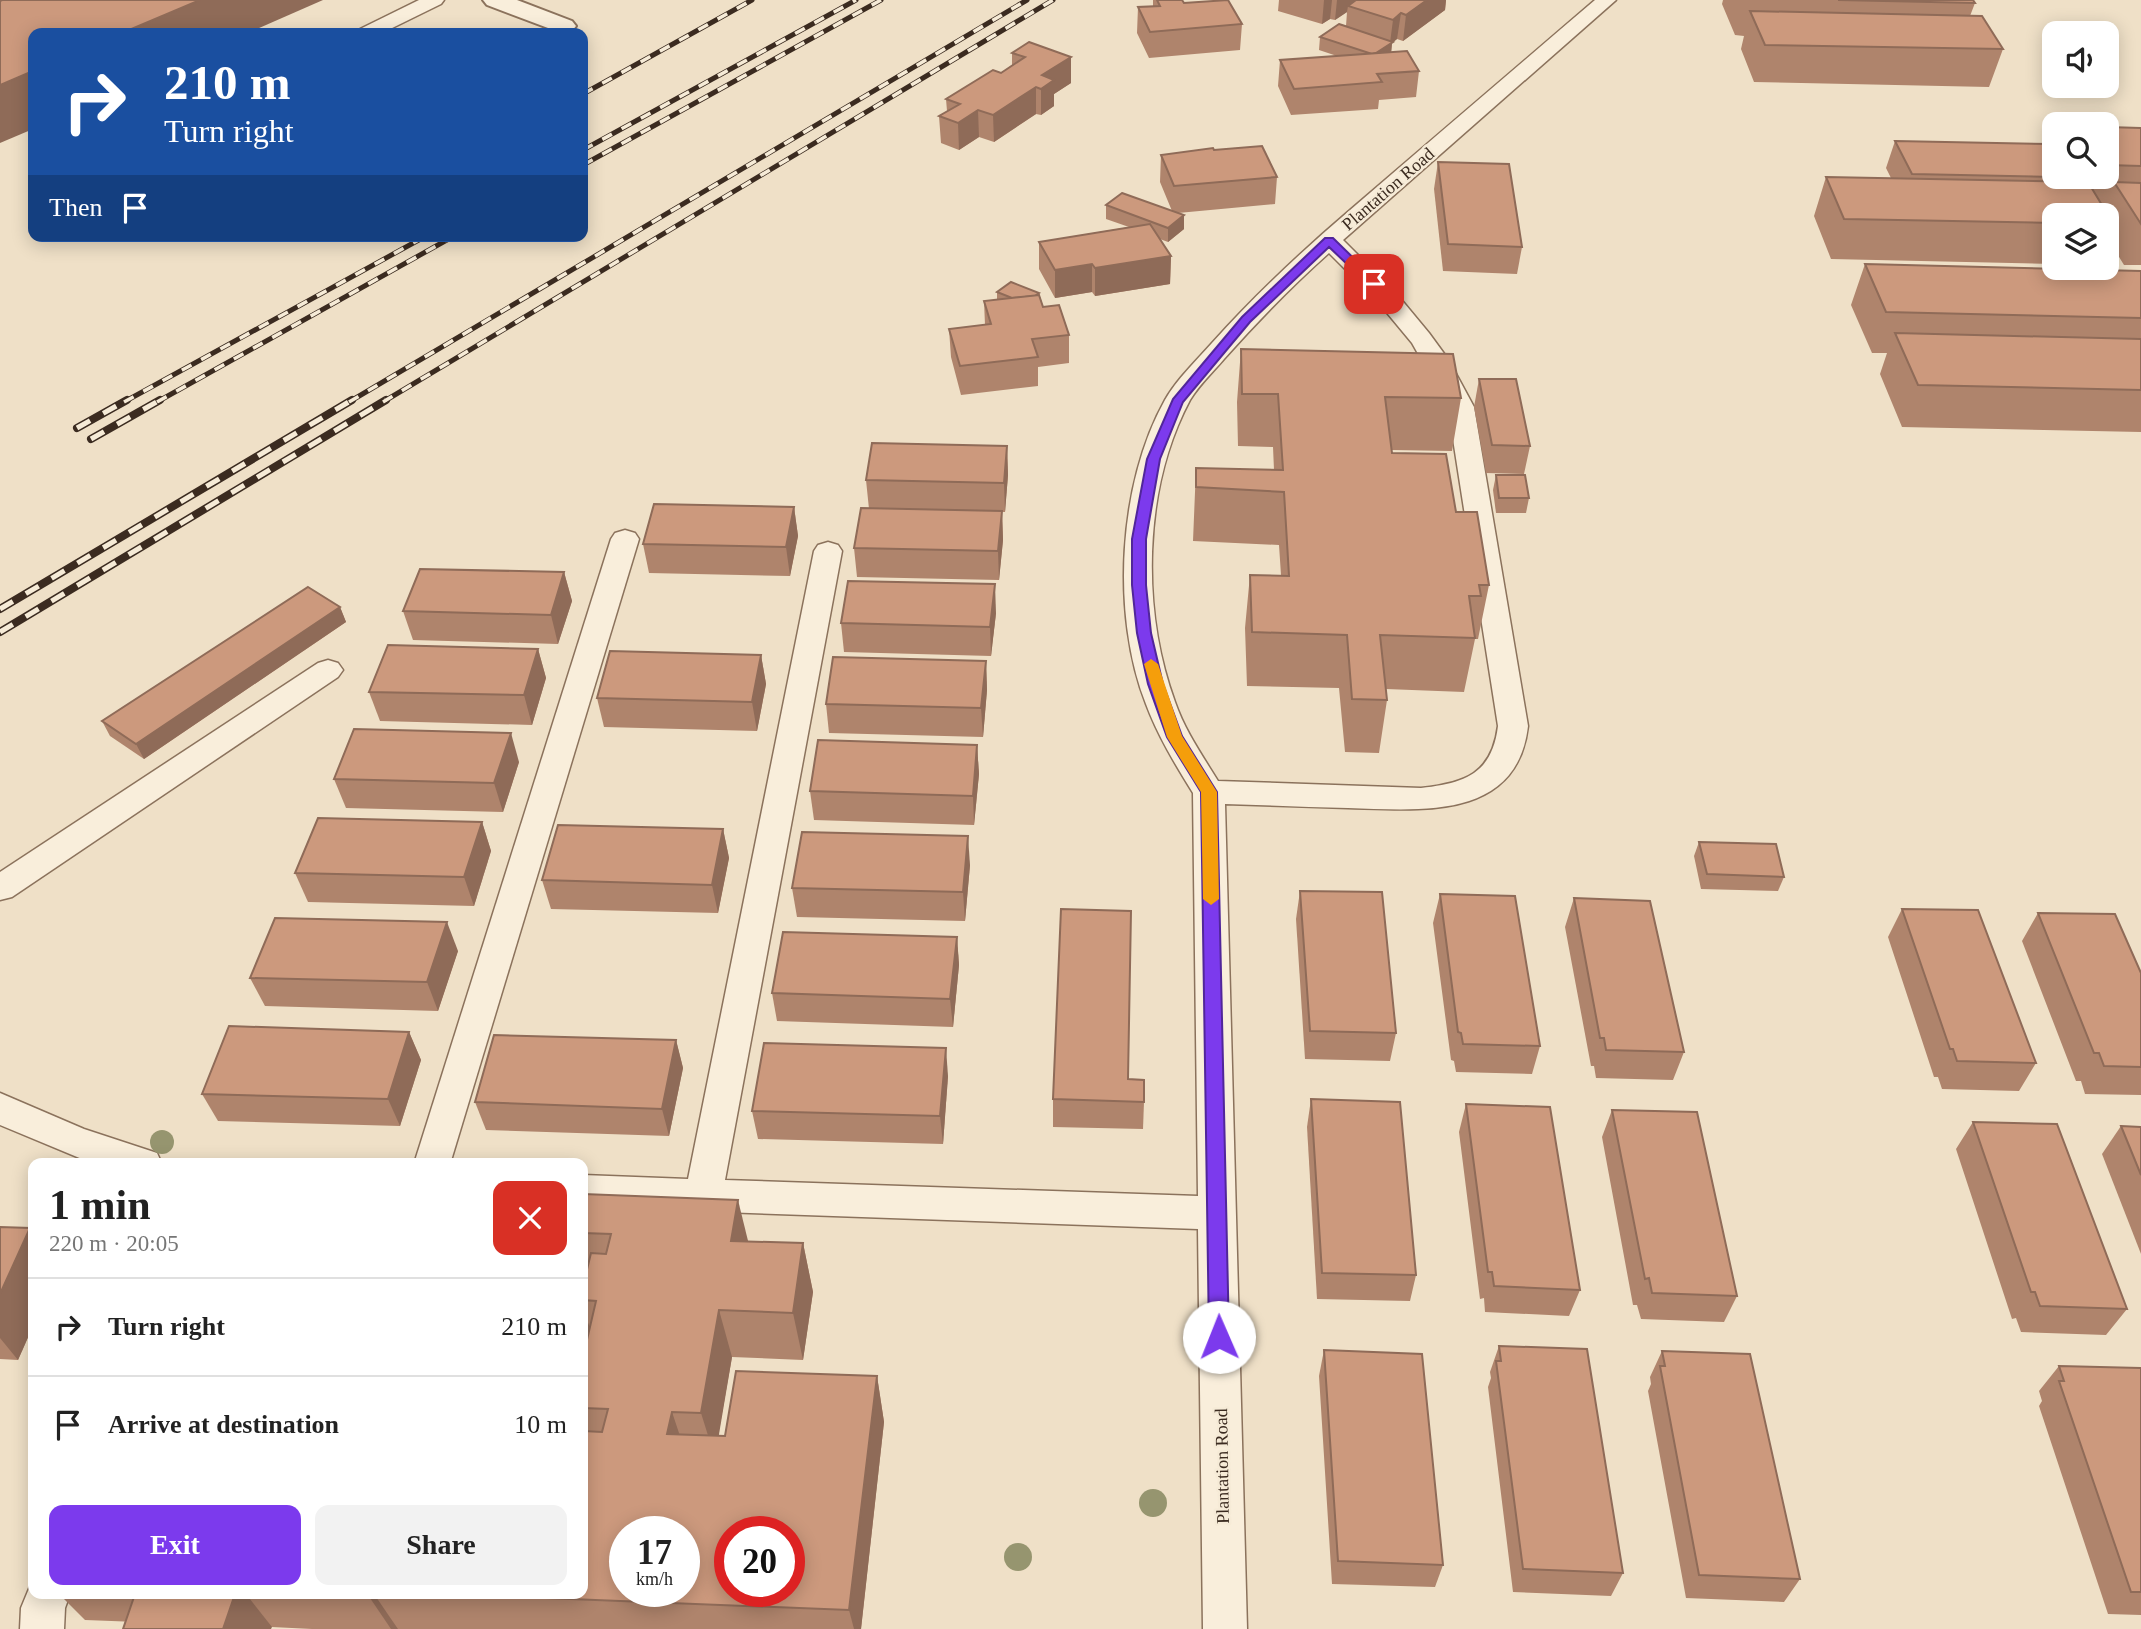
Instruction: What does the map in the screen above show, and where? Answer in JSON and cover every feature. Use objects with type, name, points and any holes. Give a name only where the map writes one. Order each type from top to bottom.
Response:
[{"type":"street","points":[[495,0],[564,26]]},
{"type":"lane","points":[[377,28],[434,0]]},
{"type":"lane","name":"Plantation Road","points":[[1225,1629],[1209,792],[1174,737],[1155,684],[1144,633],[1139,585],[1139,539],[1154,459],[1166,425],[1188,386],[1261,303],[1329,240],[1606,0]]},
{"type":"lane","points":[[1209,792],[1421,799],[1442,797],[1480,784],[1496,772],[1507,758],[1512,742],[1513,726],[1461,407],[1440,364],[1406,316],[1329,240]]},
{"type":"lane","points":[[434,1158],[625,539]]},
{"type":"lane","points":[[703,1196],[828,551]]},
{"type":"lane","points":[[0,888],[328,670]]},
{"type":"lane","points":[[0,1108],[38,1128],[83,1146],[124,1158]]},
{"type":"lane","points":[[588,1191],[1217,1213]]},
{"type":"lane","points":[[42,1629],[46,1599]]},
{"type":"building","points":[[200,0],[134,28],[28,28],[28,73],[0,85],[0,1]]},
{"type":"building","points":[[1157,0],[1182,0],[1184,3],[1228,0],[1242,24],[1150,32],[1138,7],[1160,6]]},
{"type":"building","points":[[1356,0],[1427,0],[1406,15],[1401,13],[1393,20],[1348,6]]},
{"type":"building","points":[[1838,0],[1973,0],[1975,3]]},
{"type":"building","points":[[1750,11],[1982,16],[2003,49],[1765,45]]},
{"type":"building","points":[[1339,24],[1393,42],[1372,54],[1320,37]]},
{"type":"building","points":[[1029,42],[1071,57],[1042,75],[1054,80],[1041,89],[1036,87],[993,115],[978,110],[958,123],[939,116],[960,104],[946,99],[993,70],[1001,73],[1025,57],[1012,53]]},
{"type":"building","points":[[1407,51],[1419,71],[1377,74],[1382,82],[1294,89],[1280,60]]},
{"type":"building","points":[[2119,127],[2141,128],[2141,166],[2119,165]]},
{"type":"building","points":[[1895,141],[2042,144],[2042,177],[1912,174]]},
{"type":"building","points":[[1262,146],[1277,177],[1174,186],[1161,155],[1213,148]]},
{"type":"building","points":[[1438,162],[1509,164],[1522,247],[1448,244]]},
{"type":"building","points":[[1826,177],[2042,181],[2042,189],[2092,189],[2101,203],[2042,203],[2042,223],[1844,219]]},
{"type":"building","points":[[2119,182],[2141,183],[2141,224],[2118,189]]},
{"type":"building","points":[[1122,193],[1184,215],[1168,228],[1106,205]]},
{"type":"building","points":[[1150,224],[1171,256],[1095,268],[1092,264],[1055,270],[1039,242]]},
{"type":"building","points":[[1865,264],[2042,268],[2042,280],[2119,280],[2119,270],[2141,271],[2141,318],[1886,312]]},
{"type":"building","points":[[1011,282],[1039,293],[1035,296],[1012,298],[997,292]]},
{"type":"building","points":[[1039,295],[1043,307],[1059,305],[1069,335],[1032,339],[1038,357],[960,366],[949,329],[991,324],[984,301]]},
{"type":"building","points":[[1895,333],[2141,339],[2141,390],[1918,385]]},
{"type":"building","points":[[1241,349],[1453,354],[1461,398],[1385,397],[1392,453],[1446,454],[1456,512],[1477,512],[1489,585],[1479,585],[1481,596],[1469,596],[1475,638],[1380,635],[1387,700],[1352,699],[1347,635],[1252,632],[1250,575],[1289,576],[1284,492],[1196,487],[1196,468],[1283,470],[1278,394],[1242,394]]},
{"type":"building","points":[[1479,379],[1516,379],[1530,446],[1492,445]]},
{"type":"building","points":[[872,443],[1007,446],[1004,483],[866,480]]},
{"type":"building","points":[[1496,475],[1525,475],[1529,498],[1499,498]]},
{"type":"building","points":[[654,504],[794,507],[786,547],[643,544]]},
{"type":"building","points":[[861,508],[1002,511],[998,551],[854,548]]},
{"type":"building","points":[[420,569],[564,572],[551,615],[403,611]]},
{"type":"building","points":[[848,581],[995,584],[990,627],[841,623]]},
{"type":"building","points":[[308,587],[340,607],[136,744],[102,721]]},
{"type":"building","points":[[388,645],[538,649],[524,695],[369,692]]},
{"type":"building","points":[[610,651],[761,655],[752,702],[597,698]]},
{"type":"building","points":[[833,657],[986,661],[981,708],[826,704]]},
{"type":"building","points":[[354,729],[511,733],[494,783],[334,779]]},
{"type":"building","points":[[818,740],[977,745],[973,796],[810,791]]},
{"type":"building","points":[[318,818],[482,822],[464,877],[295,873]]},
{"type":"building","points":[[558,825],[723,829],[712,885],[542,880]]},
{"type":"building","points":[[802,832],[968,836],[963,892],[792,888]]},
{"type":"building","points":[[1699,842],[1776,844],[1784,877],[1707,874]]},
{"type":"building","points":[[1300,891],[1382,892],[1396,1033],[1310,1031]]},
{"type":"building","points":[[1440,894],[1515,896],[1540,1046],[1463,1044],[1461,1033],[1458,1032]]},
{"type":"building","points":[[1574,898],[1650,901],[1684,1052],[1606,1050],[1604,1038],[1600,1038]]},
{"type":"building","points":[[1061,909],[1131,911],[1128,1079],[1144,1080],[1144,1102],[1053,1099]]},
{"type":"building","points":[[1902,909],[1978,910],[2036,1063],[1957,1061],[1953,1049],[1950,1049]]},
{"type":"building","points":[[2038,913],[2115,914],[2141,973],[2141,1067],[2104,1066],[2099,1053],[2094,1053]]},
{"type":"building","points":[[275,918],[447,922],[427,982],[250,978]]},
{"type":"building","points":[[783,932],[957,937],[950,999],[772,993]]},
{"type":"building","points":[[229,1026],[409,1032],[388,1099],[202,1094]]},
{"type":"building","points":[[494,1035],[676,1040],[662,1109],[475,1102]]},
{"type":"building","points":[[764,1043],[946,1048],[940,1116],[752,1111]]},
{"type":"building","points":[[1311,1099],[1400,1102],[1416,1275],[1322,1273]]},
{"type":"building","points":[[1466,1104],[1550,1107],[1580,1290],[1494,1286],[1492,1272],[1488,1272]]},
{"type":"building","points":[[1612,1110],[1697,1112],[1737,1296],[1652,1293],[1649,1278],[1645,1279]]},
{"type":"building","points":[[1973,1122],[2057,1124],[2127,1309],[2040,1306],[2035,1292],[2031,1292]]},
{"type":"building","points":[[2121,1126],[2141,1127],[2141,1175]]},
{"type":"building","points":[[588,1194],[738,1200],[731,1241],[803,1243],[793,1313],[719,1310],[701,1413],[672,1412],[667,1434],[725,1436],[736,1371],[877,1376],[849,1610],[773,1607],[805,1607],[805,1516],[714,1516],[714,1605],[700,1604],[700,1516],[609,1516],[609,1601],[570,1599],[588,1599],[588,1431],[602,1432],[608,1409],[588,1408],[588,1335],[596,1301],[588,1300],[588,1265],[591,1253],[606,1254],[611,1234],[588,1233]]},
{"type":"building","points":[[0,1227],[28,1228],[28,1232],[0,1294]]},
{"type":"building","points":[[1499,1346],[1587,1349],[1623,1573],[1523,1569],[1496,1361],[1501,1361]]},
{"type":"building","points":[[1324,1350],[1422,1354],[1443,1565],[1338,1561]]},
{"type":"building","points":[[1662,1351],[1750,1354],[1800,1579],[1699,1575],[1660,1366],[1665,1366]]},
{"type":"building","points":[[2059,1366],[2141,1368],[2141,1592],[2131,1592],[2059,1381],[2064,1381]]},
{"type":"building","points":[[133,1599],[233,1599],[223,1629],[123,1629]]},
{"type":"railway","points":[[588,91],[752,0]]},
{"type":"railway","points":[[588,147],[856,0]]},
{"type":"railway","points":[[588,162],[881,0]]},
{"type":"railway","points":[[349,402],[1027,0]]},
{"type":"railway","points":[[383,402],[1053,0]]},
{"type":"railway","points":[[124,402],[415,242]]},
{"type":"railway","points":[[157,402],[443,242]]},
{"type":"railway","points":[[77,428],[127,400]]},
{"type":"railway","points":[[91,439],[160,400]]},
{"type":"railway","points":[[0,609],[352,400]]},
{"type":"railway","points":[[0,632],[386,400]]},
{"type":"slow traffic","points":[[1151,664],[1155,684],[1174,737],[1209,792],[1211,899]]},
{"type":"route","points":[[1219,1337],[1209,792],[1174,737],[1155,684],[1144,633],[1139,585],[1139,539],[1154,459],[1177,401],[1261,303],[1329,240],[1374,284]]}]
